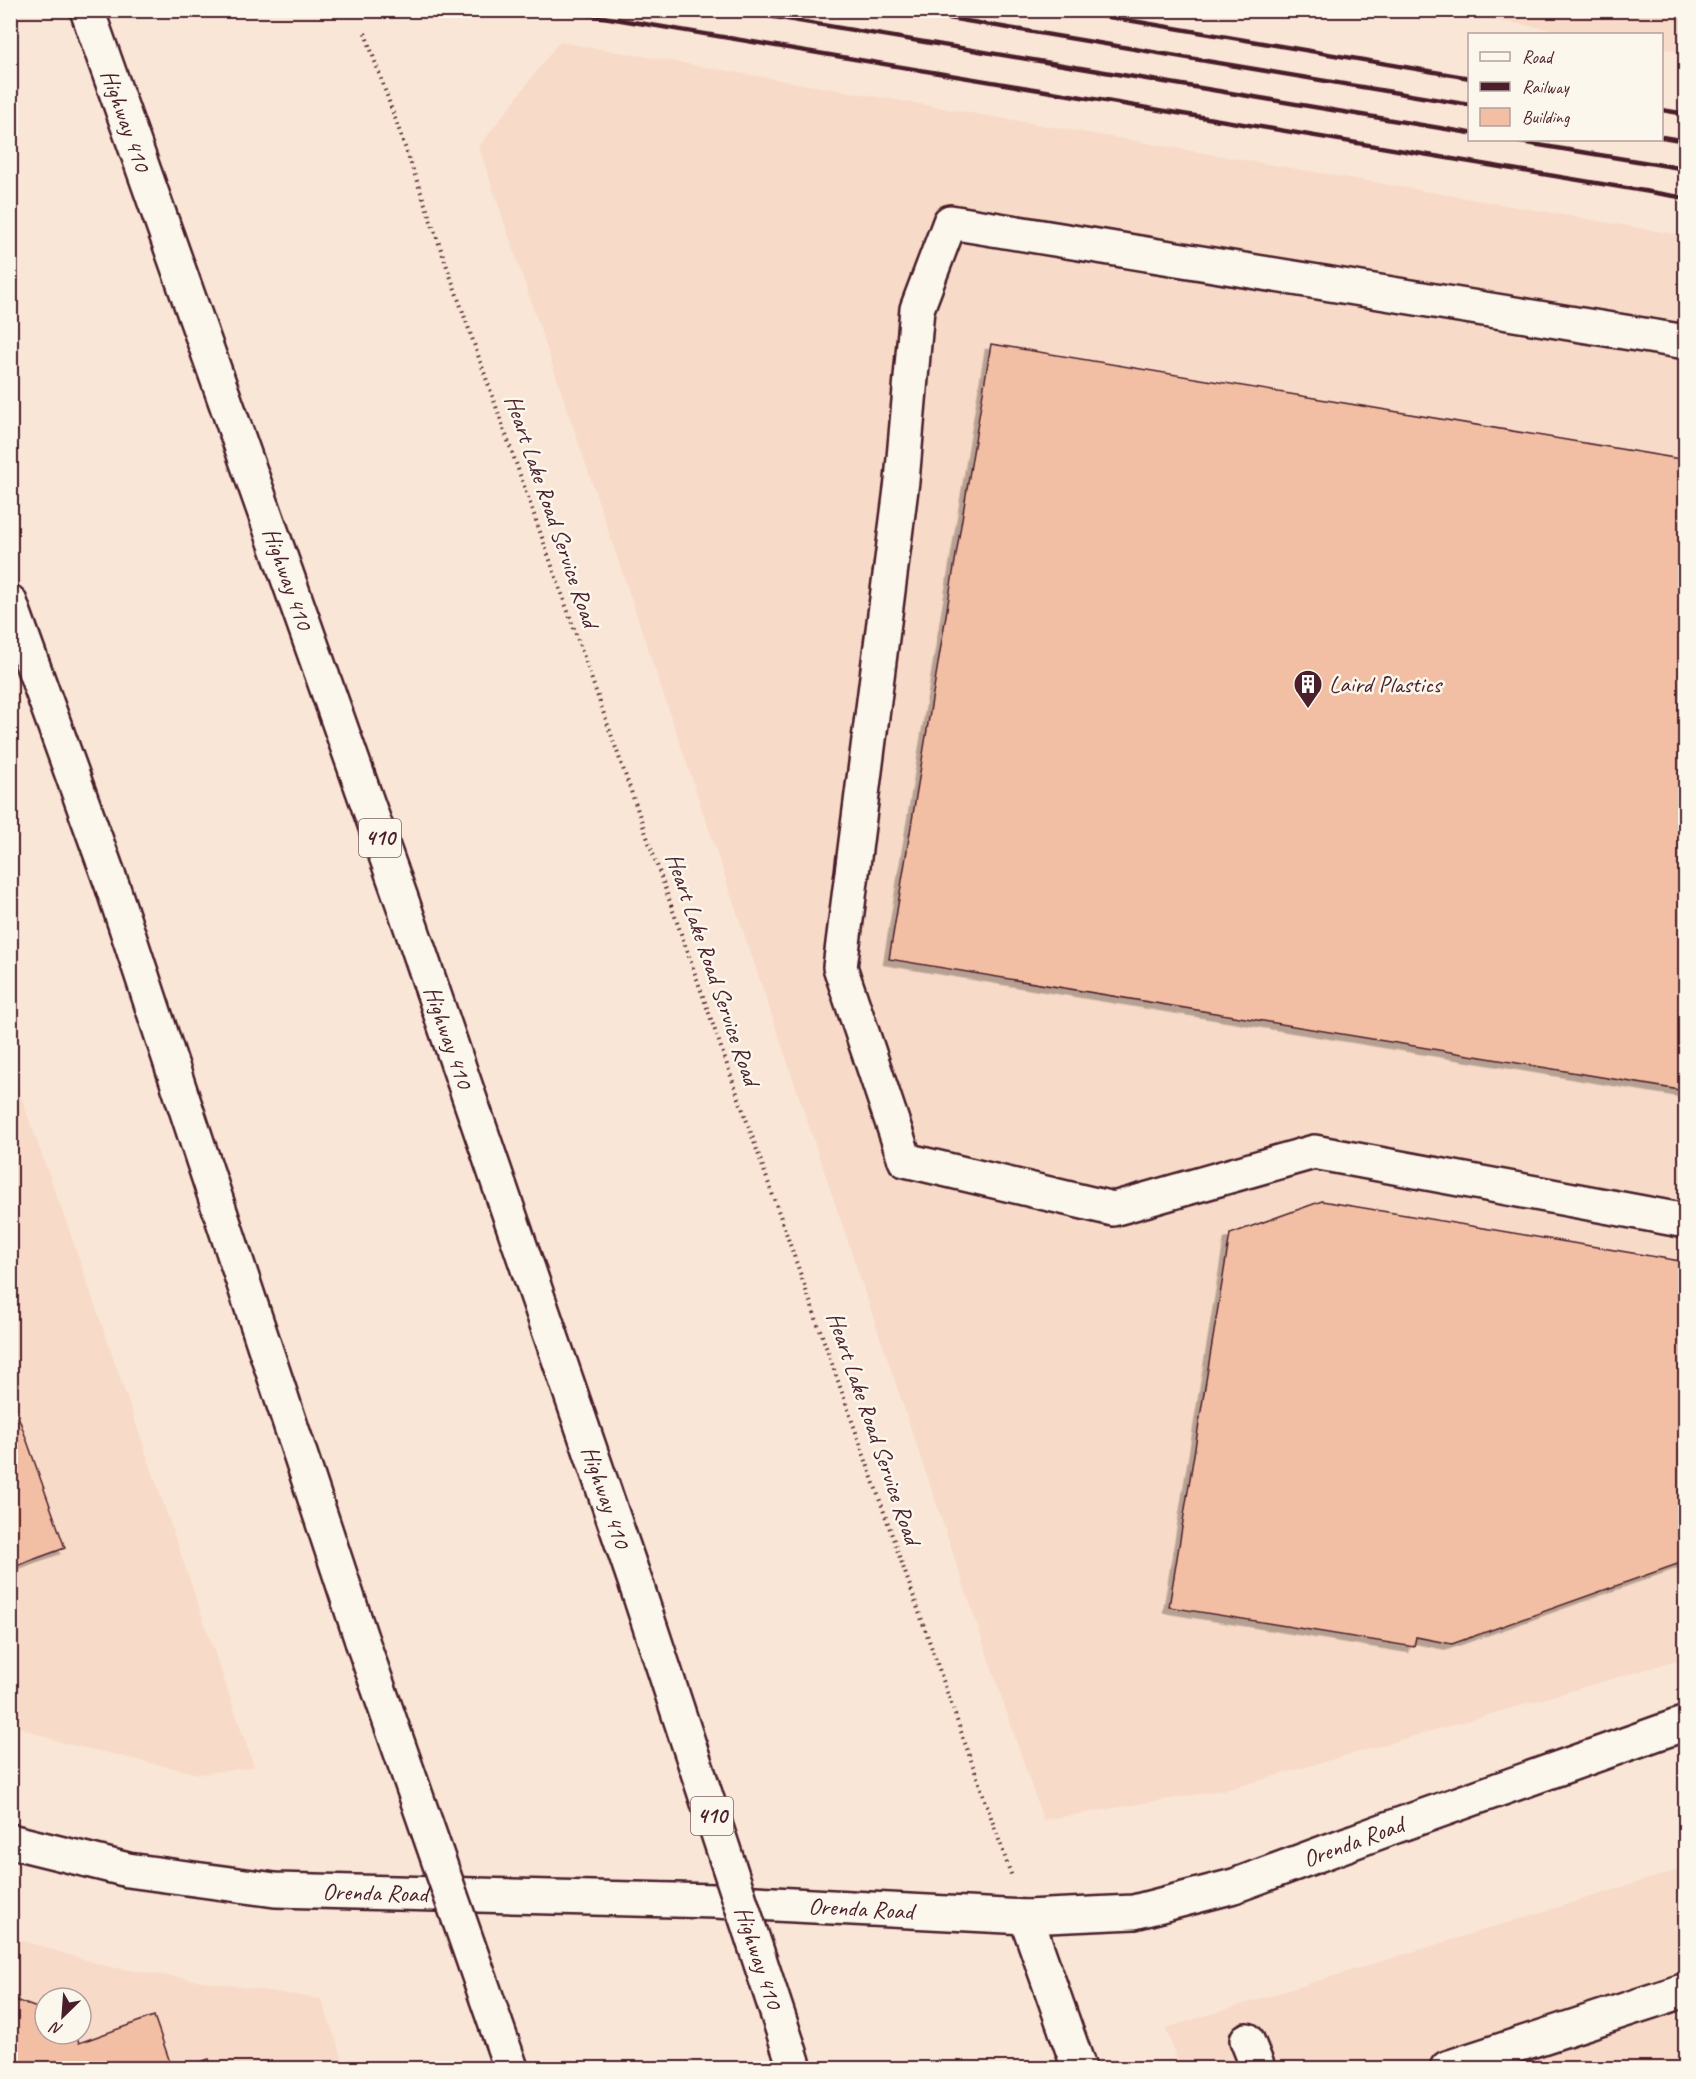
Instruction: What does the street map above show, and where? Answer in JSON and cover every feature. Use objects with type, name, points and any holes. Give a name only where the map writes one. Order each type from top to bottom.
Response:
[{"type":"main road","name":"Highway 410","points":[[87,10],[398,890],[637,1587],[792,2057]]},
{"type":"main road","points":[[1686,342],[950,222],[917,309],[902,481],[840,967],[905,1160],[1113,1209],[1314,1152],[1686,1221]]},
{"type":"main road","points":[[10,602],[112,885],[362,1641],[511,2068]]},
{"type":"main road","name":"Orenda Road","points":[[10,1841],[128,1870],[275,1890],[715,1901],[1026,1917],[1134,1912],[1234,1886],[1393,1827],[1686,1724]]},
{"type":"main road","points":[[1026,1917],[1078,2068]]},
{"type":"main road","points":[[1447,2068],[1686,1990]]},
{"type":"path","name":"Heart Lake Road Service Road","points":[[365,33],[1026,1917]]},
{"type":"shaded area","points":[[1437,11],[1685,11],[1685,52],[1663,48],[1663,33],[1575,33]]},
{"type":"shaded area","points":[[559,42],[1685,236],[1685,1658],[1229,1789],[1043,1820],[479,147]]},
{"type":"shaded area","points":[[10,1067],[70,1233],[254,1767],[199,1774],[60,1742],[11,1724]]},
{"type":"shaded area","points":[[1685,1868],[1685,2068],[1180,2068],[1166,2028]]},
{"type":"shaded area","points":[[10,1937],[109,1967],[321,1999],[346,2068],[11,2068]]},
{"type":"building","name":"Laird Plastics","points":[[991,344],[1686,460],[1686,1091],[889,959]]},
{"type":"building","points":[[1322,1201],[1686,1262],[1686,1561],[1452,1644],[1416,1637],[1414,1647],[1169,1607],[1230,1234]]},
{"type":"building","points":[[10,1393],[65,1548],[10,1568]]},
{"type":"building","points":[[10,1998],[33,2007],[33,2046],[93,2046],[93,2038],[154,2016],[172,2068],[10,2068]]},
{"type":"building","points":[[209,2059],[212,2068],[182,2068]]},
{"type":"railway","points":[[561,10],[1686,198]]},
{"type":"railway","points":[[733,10],[1468,133]]},
{"type":"railway","points":[[901,10],[1468,105]]},
{"type":"railway","points":[[1068,10],[1468,78]]},
{"type":"railway","points":[[1663,110],[1686,114]]},
{"type":"railway","points":[[1663,137],[1686,141]]},
{"type":"railway","points":[[1514,141],[1686,169]]},
{"type":"place","name":"Laird Plastics","points":[[1308,710]]}]
